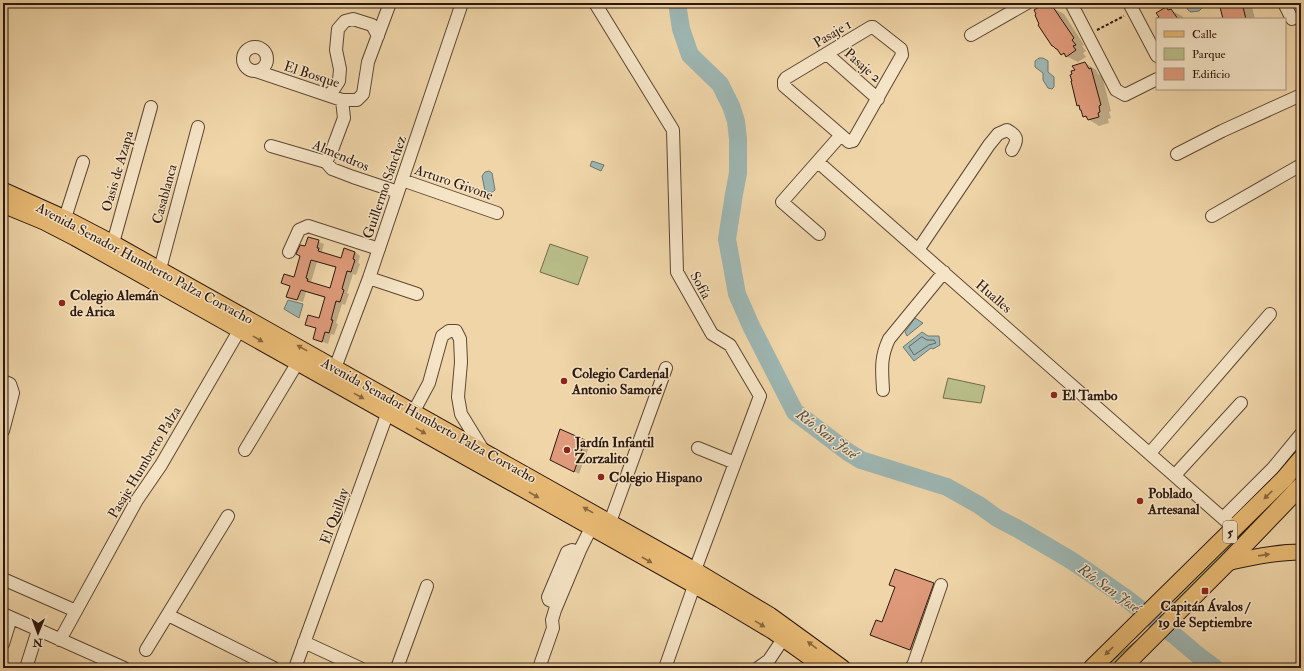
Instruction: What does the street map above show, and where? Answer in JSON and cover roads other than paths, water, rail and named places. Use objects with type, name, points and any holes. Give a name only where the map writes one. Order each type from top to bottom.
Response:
[{"type":"highway","name":"5","points":[[1092,668],[1163,598],[1229,523],[1284,479],[1301,459]]},
{"type":"highway","name":"5","points":[[1122,668],[1179,612],[1301,486]]},
{"type":"main road","name":"Avenida Senador Humberto Palza Corvacho","points":[[3,190],[65,218],[160,269],[591,528],[747,616],[824,668]]},
{"type":"main road","name":"Avenida Senador Humberto Palza Corvacho","points":[[3,205],[69,234],[298,362],[333,374]]},
{"type":"main road","name":"Avenida Senador Humberto Palza Corvacho","points":[[390,406],[414,411],[695,570],[770,615],[843,668]]},
{"type":"main road","points":[[1227,563],[1273,554],[1301,552]]},
{"type":"street","points":[[342,100],[357,100],[363,94],[368,62],[390,3]]},
{"type":"street","name":"Guillermo Sánchez","points":[[333,374],[369,278],[462,3]]},
{"type":"street","name":"Sofía","points":[[595,3],[673,130],[677,272],[712,334],[730,345],[760,396],[695,570]]},
{"type":"street","points":[[971,35],[1027,3]]},
{"type":"street","points":[[1071,3],[1116,90],[1125,95],[1156,80]]},
{"type":"street","points":[[1284,3],[1293,19]]},
{"type":"street","points":[[1131,7],[1156,54]]},
{"type":"street","points":[[330,95],[338,81],[340,69],[336,50],[338,29],[345,21],[353,19],[372,25],[378,36]]},
{"type":"street","name":"Pasaje 1","points":[[873,27],[901,49],[902,55],[878,99],[853,141],[849,142],[840,136],[784,86],[783,83],[786,78],[873,27]]},
{"type":"street","name":"Pasaje 2","points":[[827,54],[878,99]]},
{"type":"street","name":"El Bosque","points":[[256,71],[342,100],[344,118],[326,162]]},
{"type":"street","points":[[1178,154],[1222,131],[1301,95]]},
{"type":"street","name":"Oasis de Azapa","points":[[113,243],[151,107]]},
{"type":"street","name":"Casablanca","points":[[160,269],[198,127]]},
{"type":"street","points":[[918,250],[998,134],[1007,130],[1014,133],[1016,143],[1012,150]]},
{"type":"street","points":[[819,234],[782,202],[840,136]]},
{"type":"street","name":"Almendros","points":[[271,146],[326,162],[332,169],[353,178],[400,186]]},
{"type":"street","points":[[65,218],[83,162]]},
{"type":"street","name":"Hualles","points":[[818,162],[1229,523]]},
{"type":"street","points":[[1212,216],[1301,165]]},
{"type":"street","name":"Arturo Givone","points":[[400,186],[497,213]]},
{"type":"street","points":[[289,252],[299,230],[308,226],[379,249]]},
{"type":"street","points":[[883,390],[882,359],[889,339],[944,272]]},
{"type":"street","points":[[369,278],[417,294]]},
{"type":"street","points":[[1150,453],[1270,314]]},
{"type":"street","name":"Pasaje Humberto Palza","points":[[60,640],[137,500],[161,465],[240,329]]},
{"type":"street","points":[[414,411],[429,383],[442,336],[449,331],[456,331],[460,339],[462,362],[458,397],[461,414],[482,450]]},
{"type":"street","points":[[245,450],[298,362]]},
{"type":"street","points":[[610,522],[666,368]]},
{"type":"street","points":[[3,431],[13,393],[8,384]]},
{"type":"street","points":[[1175,475],[1241,403]]},
{"type":"street","name":"El Quillay","points":[[295,668],[390,406]]},
{"type":"street","points":[[1229,523],[1301,434]]},
{"type":"street","points":[[698,448],[735,463]]},
{"type":"street","points":[[146,650],[228,516]]},
{"type":"street","points":[[539,668],[553,628],[552,620],[579,552],[591,528]]},
{"type":"street","points":[[3,579],[76,611]]},
{"type":"street","points":[[911,668],[941,585]]},
{"type":"street","points":[[397,668],[427,586]]},
{"type":"street","points":[[665,668],[694,586]]},
{"type":"street","points":[[168,615],[274,668]]},
{"type":"street","points":[[3,644],[7,616],[117,667]]},
{"type":"street","points":[[26,668],[38,630]]},
{"type":"street","points":[[758,668],[769,660],[783,639]]},
{"type":"street","points":[[304,642],[360,668]]},
{"type":"water","points":[[1185,3],[1206,4],[1199,11],[1191,12],[1188,10]]},
{"type":"water","points":[[1039,58],[1043,58],[1048,61],[1048,72],[1054,77],[1054,87],[1052,89],[1048,88],[1043,80],[1043,73],[1035,67],[1035,61]]},
{"type":"water","points":[[592,161],[604,165],[601,171],[590,166]]},
{"type":"water","points":[[489,171],[492,173],[495,190],[493,192],[485,191],[482,176],[485,172]]},
{"type":"water","points":[[288,300],[303,304],[299,318],[284,309]]},
{"type":"water","points":[[915,318],[923,323],[907,336],[905,332]]},
{"type":"water","points":[[922,332],[928,336],[939,336],[940,345],[933,349],[931,348],[914,361],[903,347]]},
{"type":"waterway","name":"Río San José","points":[[677,3],[681,29],[690,55],[720,84],[731,106],[736,121],[738,139],[738,173],[727,239],[737,294],[751,326],[795,412],[861,460],[947,487],[979,505],[997,518],[1069,559],[1123,596],[1215,668]]},
{"type":"place","name":"Colegio Alemán de Arica","points":[[62,303]]},
{"type":"place","name":"Colegio Cardenal Antonio Samoré","points":[[564,381]]},
{"type":"place","name":"El Tambo","points":[[1054,395]]},
{"type":"place","name":"Jardín Infantil Zorzalito","points":[[567,450]]},
{"type":"place","name":"Colegio Hispano","points":[[601,477]]},
{"type":"place","name":"Poblado Artesanal","points":[[1140,501]]},
{"type":"place","name":"Capitán Ávalos / 19 de Septiembre","points":[[1205,591]]}]
